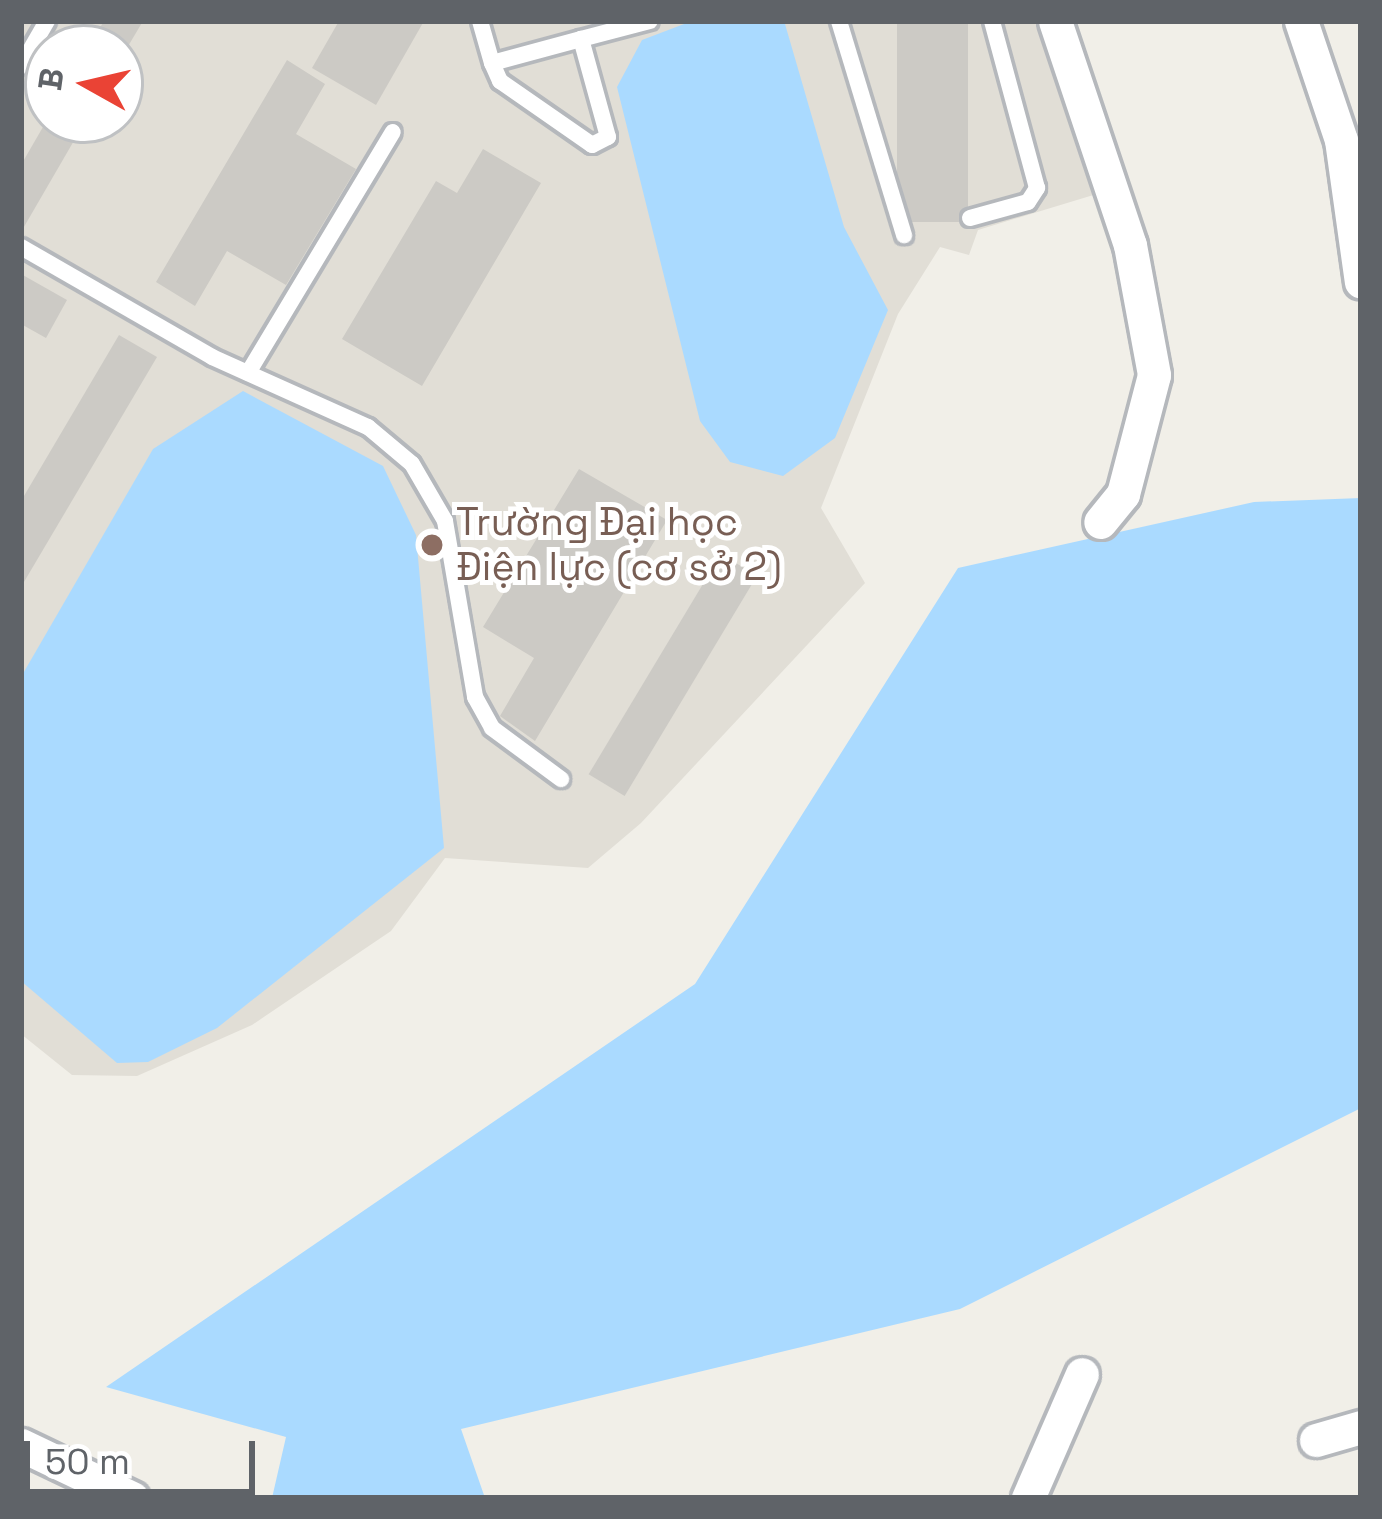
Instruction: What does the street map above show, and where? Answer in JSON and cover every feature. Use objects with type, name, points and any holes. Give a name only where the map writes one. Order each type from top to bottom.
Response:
[{"type":"street","points":[[1055,21],[1130,245],[1154,375],[1147,429],[1100,522]]},
{"type":"street","points":[[1301,21],[1341,140],[1361,282]]},
{"type":"street","points":[[1066,1498],[1032,1490],[1082,1374]]},
{"type":"street","points":[[1316,1440],[1361,1427]]},
{"type":"street","points":[[21,1445],[132,1498]]},
{"type":"lane","points":[[21,66],[47,21]]},
{"type":"lane","points":[[480,21],[500,81],[602,146],[581,39]]},
{"type":"lane","points":[[491,63],[650,21]]},
{"type":"lane","points":[[839,21],[904,235]]},
{"type":"lane","points":[[970,218],[1028,202],[1037,188],[992,21]]},
{"type":"lane","points":[[248,373],[393,132]]},
{"type":"lane","points":[[21,247],[248,373],[368,427],[432,486],[475,697],[492,728],[561,779]]},
{"type":"shaded area","name":"Trường Đại học Điện lực (cơ sở 2)","points":[[21,21],[1046,21],[1100,193],[978,230],[969,255],[940,247],[898,314],[821,508],[865,583],[641,823],[588,868],[445,858],[391,931],[252,1025],[137,1076],[72,1075],[21,1034]]},
{"type":"water","points":[[692,21],[785,24],[844,227],[888,310],[835,438],[783,476],[730,462],[700,421],[617,87],[642,40]]},
{"type":"water","points":[[243,391],[383,466],[416,535],[444,848],[217,1028],[148,1062],[117,1063],[21,981],[21,677],[153,449]]},
{"type":"water","points":[[1361,498],[1361,1108],[960,1309],[461,1429],[485,1498],[272,1498],[286,1437],[106,1387],[695,984],[958,568],[1254,502]]},
{"type":"building","points":[[104,21],[143,21],[141,24]]},
{"type":"building","points":[[339,21],[424,21],[376,105],[312,68]]},
{"type":"building","points":[[897,21],[968,21],[968,222],[897,222]]},
{"type":"building","points":[[287,60],[325,84],[296,134],[356,169],[286,285],[227,251],[195,306],[156,282]]},
{"type":"building","points":[[33,144],[72,144],[21,232],[21,165]]},
{"type":"building","points":[[483,149],[541,183],[422,386],[342,339],[436,181],[457,193]]},
{"type":"building","points":[[21,274],[67,300],[46,338],[21,324]]},
{"type":"building","points":[[119,335],[157,357],[21,587],[21,501]]},
{"type":"building","points":[[579,469],[667,520],[535,741],[500,716],[534,658],[483,627]]},
{"type":"building","points":[[721,554],[757,576],[625,796],[589,774]]},
{"type":"place","name":"Trường Đại học Điện lực (cơ sở 2)","points":[[432,545]]}]
